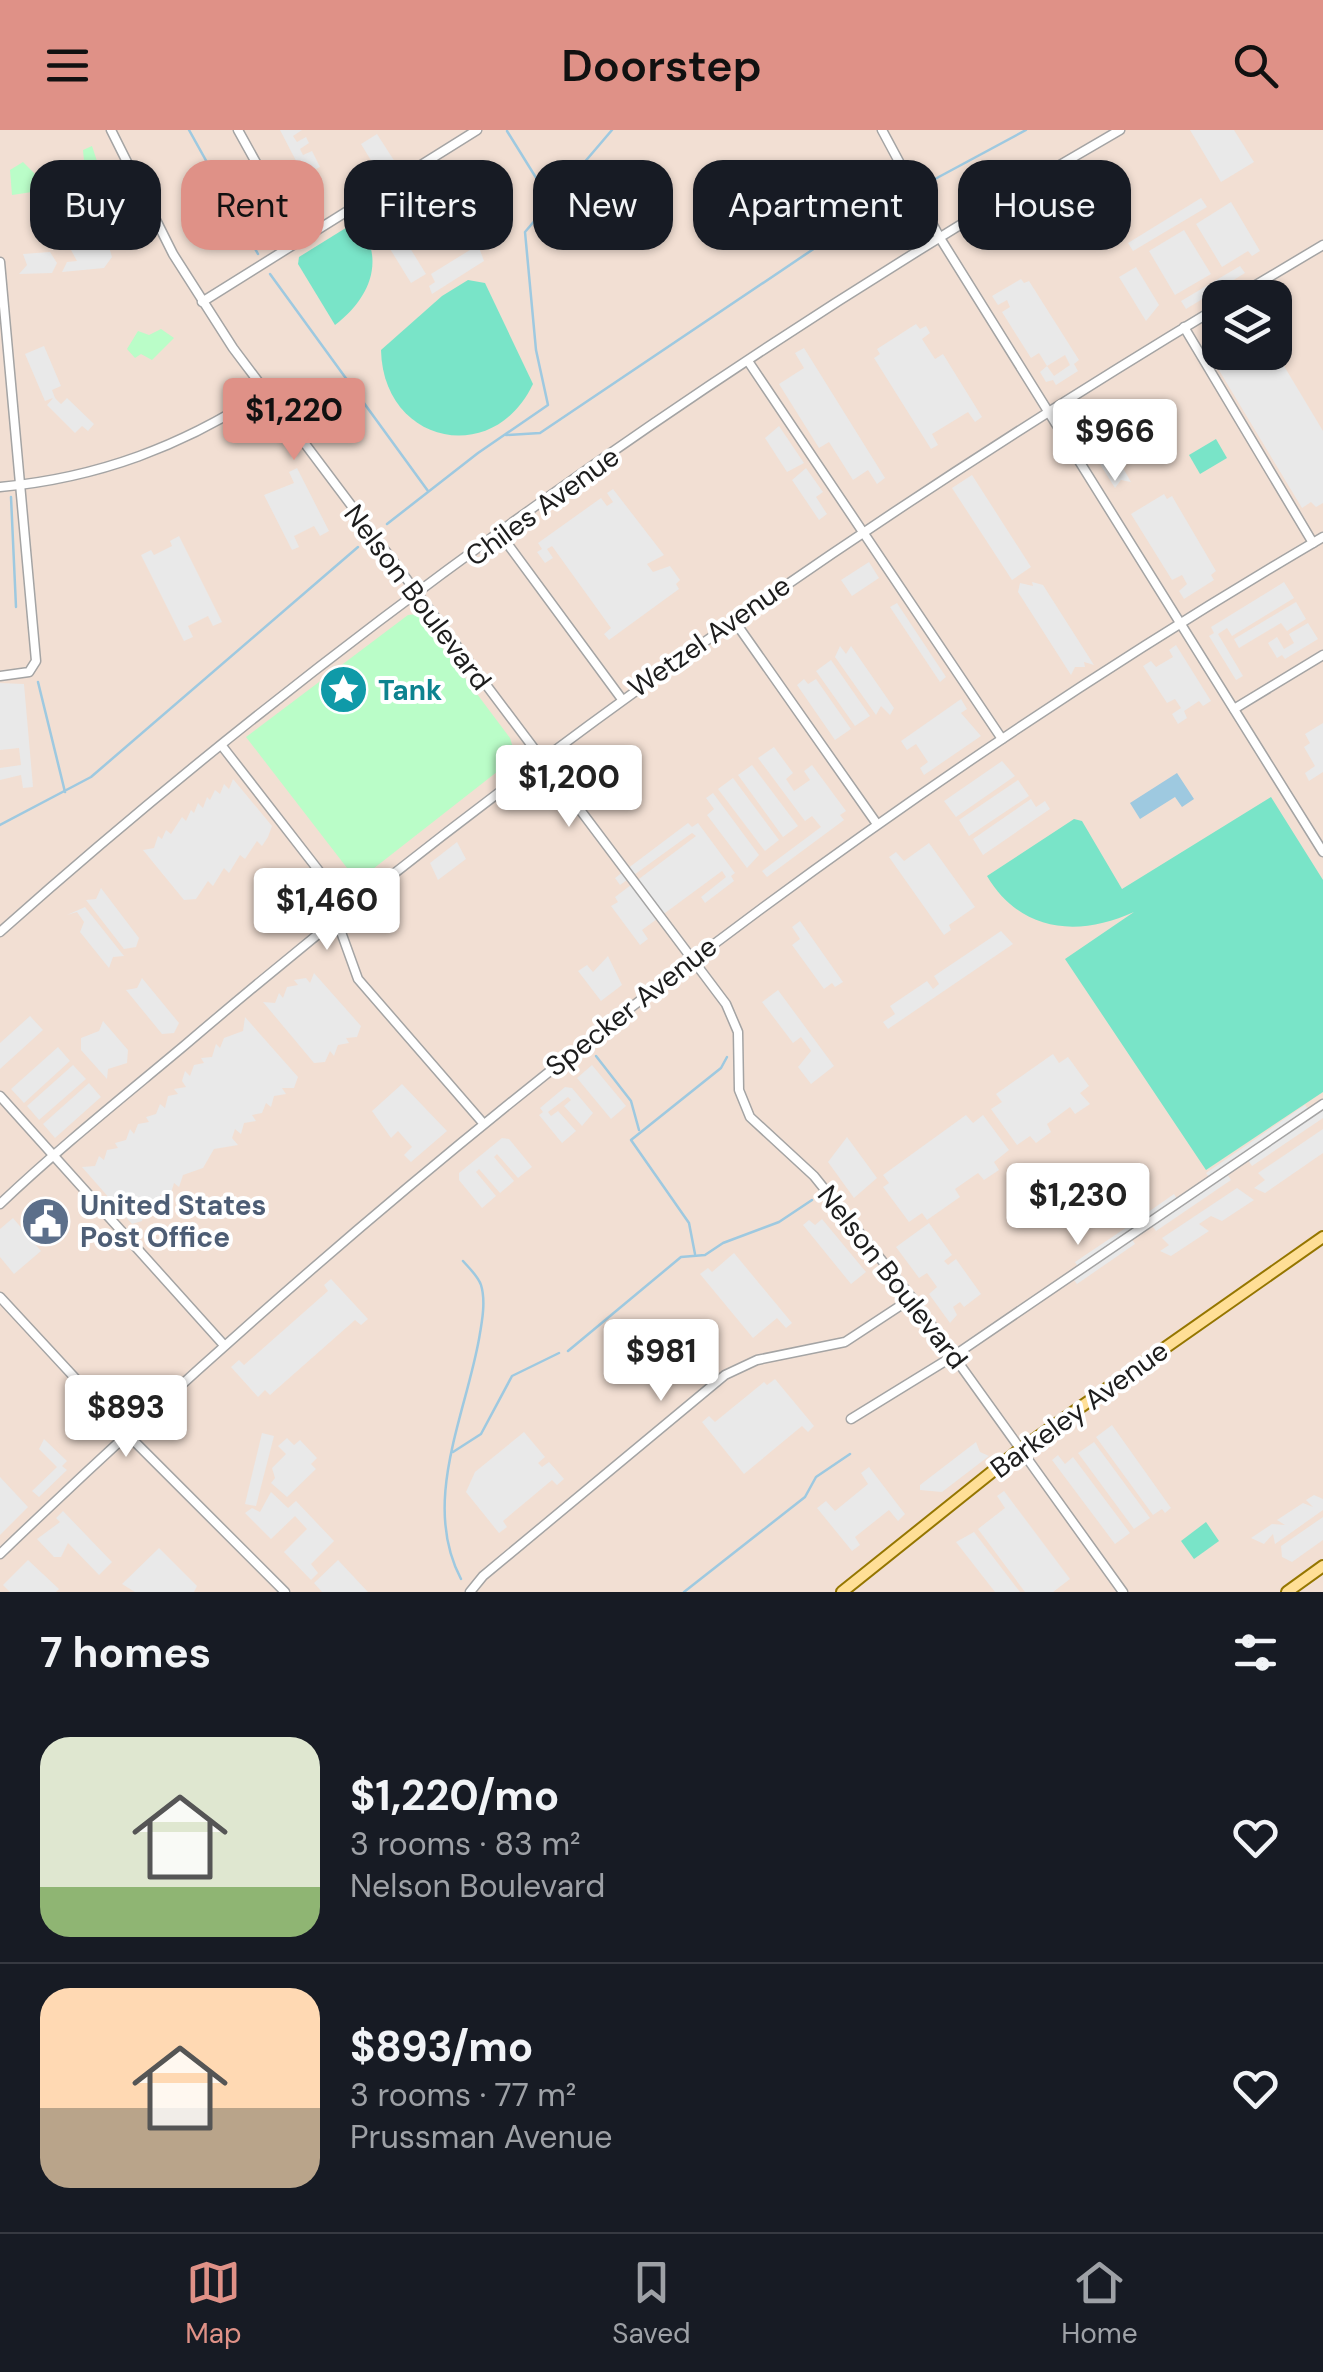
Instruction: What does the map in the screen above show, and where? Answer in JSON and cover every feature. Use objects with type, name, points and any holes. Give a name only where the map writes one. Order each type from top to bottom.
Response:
[{"type":"main road","name":"Barkeley Avenue","points":[[842,1592],[1018,1451],[1323,1237]]},
{"type":"main road","points":[[1286,1592],[1323,1566]]},
{"type":"street","name":"Nelson Boulevard","points":[[111,130],[202,302],[736,1024],[739,1090],[750,1117],[814,1176],[912,1298],[1018,1451],[1124,1592]]},
{"type":"street","points":[[238,130],[255,160]]},
{"type":"street","points":[[324,227],[477,130]]},
{"type":"street","points":[[882,130],[940,238],[1323,852]]},
{"type":"street","name":"Chiles Avenue","points":[[0,932],[222,746],[417,595],[748,361],[940,238],[1120,130]]},
{"type":"street","points":[[1264,280],[1323,245]]},
{"type":"street","points":[[202,302],[287,250]]},
{"type":"street","points":[[0,262],[2,320],[36,661],[30,672],[0,676]]},
{"type":"street","name":"Wetzel Avenue","points":[[0,1204],[336,917],[539,758],[862,530],[1046,410],[1202,317]]},
{"type":"street","points":[[1184,328],[1312,543]]},
{"type":"street","points":[[748,361],[1002,739]]},
{"type":"street","points":[[0,486],[83,476],[131,461],[236,411],[265,392]]},
{"type":"street","points":[[236,411],[281,413]]},
{"type":"street","points":[[501,535],[621,698]]},
{"type":"street","name":"Specker Avenue","points":[[0,1554],[125,1432],[223,1344],[483,1123],[691,960],[877,824],[1002,739],[1323,536]]},
{"type":"street","points":[[733,619],[877,824]]},
{"type":"street","points":[[1234,709],[1320,657],[1323,670]]},
{"type":"street","points":[[222,746],[310,856],[328,891],[358,979],[483,1123]]},
{"type":"street","points":[[328,891],[362,896]]},
{"type":"street","points":[[0,1096],[223,1344]]},
{"type":"street","points":[[851,1419],[955,1355],[1323,1104]]},
{"type":"street","points":[[0,1296],[125,1432],[285,1592]]},
{"type":"street","points":[[470,1592],[483,1576],[726,1375],[757,1360],[846,1342],[912,1298]]},
{"type":"shaded area","points":[[0,130],[1323,130],[1323,1592],[0,1592]]},
{"type":"shaded area","points":[[280,130],[302,130],[293,136],[297,142],[306,137],[309,143],[300,149],[303,155],[312,151],[316,160],[296,160]]},
{"type":"shaded area","points":[[1190,130],[1234,130],[1254,162],[1221,182]]},
{"type":"shaded area","points":[[377,134],[394,160],[371,160],[361,144]]},
{"type":"shaded area","points":[[1201,198],[1207,207],[1133,251],[1131,241]]},
{"type":"shaded area","points":[[1231,202],[1260,251],[1252,256],[1248,251],[1222,267],[1196,224]]},
{"type":"shaded area","points":[[1184,230],[1211,274],[1175,295],[1149,251]]},
{"type":"shaded area","points":[[71,250],[110,250],[112,257],[104,268],[62,272],[67,262],[77,261]]},
{"type":"shaded area","points":[[391,250],[411,250],[426,274],[411,283]]},
{"type":"shaded area","points":[[470,250],[480,250],[484,261],[432,294],[429,286],[435,282],[431,274]]},
{"type":"shaded area","points":[[50,252],[57,263],[52,273],[19,274],[27,265],[23,254]]},
{"type":"shaded area","points":[[1240,266],[1245,273],[1234,280],[1216,280]]},
{"type":"shaded area","points":[[1136,267],[1159,305],[1146,321],[1119,277]]},
{"type":"shaded area","points":[[1021,279],[1024,283],[1029,281],[1079,360],[1074,364],[1078,371],[1056,385],[1053,380],[1046,382],[1040,372],[1047,366],[1039,353],[1031,358],[1002,312],[1010,307],[1007,300],[998,305],[992,296]],"holes":[[[1065,355],[1070,365],[1054,376],[1047,366]]]},
{"type":"shaded area","points":[[1202,289],[1202,299],[1186,309],[1181,301]]},
{"type":"shaded area","points":[[916,324],[920,329],[926,326],[930,333],[922,339],[935,359],[943,354],[982,417],[975,422],[968,412],[932,434],[938,445],[931,449],[874,358],[880,354],[877,349]]},
{"type":"shaded area","points":[[44,346],[61,386],[52,390],[55,398],[61,404],[67,398],[94,424],[88,431],[82,426],[75,433],[47,405],[53,398],[45,401],[25,354]]},
{"type":"shaded area","points":[[804,348],[885,478],[877,484],[868,470],[853,480],[829,442],[819,448],[779,384],[804,368],[795,353]]},
{"type":"shaded area","points":[[1219,370],[1286,370],[1323,431],[1323,503],[1316,507],[1311,502],[1302,508]]},
{"type":"shaded area","points":[[1087,422],[1099,426],[1131,482],[1121,480],[1115,488],[1082,435]]},
{"type":"shaded area","points":[[779,426],[804,463],[787,472],[765,438]]},
{"type":"shaded area","points":[[297,468],[329,531],[320,536],[314,526],[294,536],[299,547],[292,550],[264,495],[294,483],[289,472]]},
{"type":"shaded area","points":[[806,468],[823,492],[816,497],[827,514],[819,520],[792,480]]},
{"type":"shaded area","points":[[972,475],[1031,567],[1012,580],[952,488]]},
{"type":"shaded area","points":[[613,489],[664,555],[647,564],[653,572],[670,566],[680,580],[676,584],[679,589],[609,640],[604,634],[611,628],[552,546],[547,549],[553,558],[545,563],[537,552],[542,549],[538,543],[601,498],[607,506],[613,502],[607,493]]},
{"type":"shaded area","points":[[1164,494],[1167,499],[1172,496],[1216,571],[1211,575],[1214,580],[1184,599],[1179,591],[1187,584],[1182,575],[1172,580],[1131,514]]},
{"type":"shaded area","points":[[179,536],[222,622],[213,626],[208,616],[188,626],[193,637],[184,641],[141,555],[151,550],[154,555],[172,546],[170,541]]},
{"type":"shaded area","points":[[869,562],[879,578],[852,596],[841,580]]},
{"type":"shaded area","points":[[1032,582],[1043,585],[1094,665],[1084,662],[1085,667],[1075,667],[1071,675],[1018,592],[1020,583],[1033,586]]},
{"type":"shaded area","points":[[1284,582],[1294,598],[1232,636],[1227,628],[1218,634],[1243,676],[1236,680],[1209,636],[1214,633],[1211,627]]},
{"type":"shaded area","points":[[1296,602],[1306,619],[1287,631],[1281,623],[1239,648],[1234,639]]},
{"type":"shaded area","points":[[897,603],[946,677],[940,682],[890,607]]},
{"type":"shaded area","points":[[1308,623],[1318,639],[1285,659],[1282,655],[1277,658],[1268,643],[1277,637],[1284,649],[1294,643],[1289,634]]},
{"type":"shaded area","points":[[1176,645],[1211,701],[1203,706],[1199,701],[1184,711],[1187,718],[1178,724],[1172,714],[1181,708],[1175,699],[1167,703],[1143,666],[1151,661],[1156,667],[1173,657],[1169,650]]},
{"type":"shaded area","points":[[840,646],[846,654],[851,646],[894,708],[890,715],[881,706],[876,715],[835,657]]},
{"type":"shaded area","points":[[831,660],[870,716],[855,726],[816,671]]},
{"type":"shaded area","points":[[804,679],[808,684],[816,679],[851,729],[835,740],[797,685]]},
{"type":"shaded area","points":[[0,683],[24,684],[33,787],[23,788],[21,775],[0,780],[0,768],[21,765],[19,748],[0,750]]},
{"type":"shaded area","points":[[961,699],[967,709],[961,713],[981,736],[924,775],[920,768],[928,762],[916,744],[907,750],[901,741]]},
{"type":"shaded area","points":[[1323,723],[1323,772],[1309,781],[1305,773],[1315,766],[1304,747],[1310,743],[1305,734]]},
{"type":"shaded area","points":[[774,747],[793,773],[786,779],[794,791],[810,780],[804,771],[812,765],[846,811],[840,815],[844,820],[767,877],[762,871],[821,827],[812,816],[805,821],[758,758]]},
{"type":"shaded area","points":[[1002,761],[1015,776],[956,817],[944,801]]},
{"type":"shaded area","points":[[752,765],[798,826],[783,837],[738,775]]},
{"type":"shaded area","points":[[733,778],[779,840],[765,851],[718,789]]},
{"type":"shaded area","points":[[233,779],[272,826],[268,837],[262,846],[257,841],[245,859],[240,855],[229,873],[224,868],[213,886],[208,881],[196,899],[184,900],[143,850],[154,848],[158,836],[162,839],[166,830],[171,834],[182,817],[186,821],[191,810],[194,813],[198,803],[203,808],[215,790],[220,794],[224,784],[229,789]]},
{"type":"shaded area","points":[[1018,780],[1029,796],[969,836],[959,820]]},
{"type":"shaded area","points":[[713,793],[759,855],[747,868],[707,815],[714,809],[706,798]]},
{"type":"shaded area","points":[[1031,799],[1036,807],[1045,801],[1050,809],[983,855],[973,839]]},
{"type":"shaded area","points":[[688,823],[692,827],[698,823],[735,873],[731,876],[734,881],[705,903],[701,897],[726,877],[722,871],[642,930],[648,939],[640,945],[611,906],[618,902],[615,897],[696,836],[692,833],[620,885],[615,878]]},
{"type":"shaded area","points":[[457,842],[466,859],[438,880],[430,863]]},
{"type":"shaded area","points":[[929,843],[975,907],[949,925],[951,930],[944,935],[889,857],[896,852],[904,861]]},
{"type":"shaded area","points":[[101,888],[139,938],[136,947],[124,949],[86,900],[96,899]]},
{"type":"shaded area","points":[[85,907],[124,956],[113,957],[109,968],[80,932],[84,922],[77,912],[67,915]]},
{"type":"shaded area","points":[[800,921],[843,982],[835,987],[832,983],[824,989],[792,945],[800,939],[792,927]]},
{"type":"shaded area","points":[[1001,931],[1013,944],[888,1029],[883,1022],[895,1014],[890,1006],[927,981],[933,989],[939,984],[934,976]]},
{"type":"shaded area","points":[[608,956],[622,985],[601,1001],[578,971],[587,965],[593,972]]},
{"type":"shaded area","points":[[314,973],[361,1026],[357,1037],[346,1038],[349,1043],[338,1045],[334,1056],[330,1051],[325,1062],[314,1063],[263,1002],[275,1003],[279,993],[283,998],[287,987],[298,985],[294,980],[306,978],[310,983]]},
{"type":"shaded area","points":[[142,978],[179,1023],[174,1033],[162,1034],[126,990],[137,988]]},
{"type":"shaded area","points":[[778,990],[834,1066],[811,1084],[798,1067],[811,1051],[801,1037],[793,1043],[762,1002]]},
{"type":"shaded area","points":[[30,1016],[43,1030],[0,1069],[0,1043]]},
{"type":"shaded area","points":[[245,1017],[298,1077],[294,1088],[282,1088],[286,1094],[274,1096],[271,1107],[266,1103],[262,1113],[252,1115],[256,1121],[244,1123],[241,1134],[235,1129],[232,1138],[238,1145],[214,1149],[203,1168],[183,1175],[179,1187],[174,1183],[171,1193],[160,1195],[164,1201],[153,1203],[149,1214],[145,1210],[142,1221],[132,1224],[82,1167],[95,1166],[99,1156],[104,1160],[107,1150],[118,1148],[115,1143],[126,1140],[130,1129],[134,1134],[138,1124],[149,1122],[146,1117],[156,1114],[160,1104],[165,1108],[168,1096],[178,1094],[174,1089],[186,1087],[182,1081],[185,1071],[190,1076],[194,1065],[204,1063],[201,1058],[212,1057],[216,1044],[220,1048],[224,1038],[243,1031]]},
{"type":"shaded area","points":[[103,1021],[128,1050],[127,1063],[108,1069],[107,1079],[81,1050],[81,1038],[99,1031]]},
{"type":"shaded area","points":[[58,1047],[70,1061],[24,1103],[11,1089]]},
{"type":"shaded area","points":[[1053,1054],[1059,1063],[1068,1057],[1089,1086],[1080,1093],[1090,1104],[1075,1114],[1070,1107],[1047,1124],[1051,1132],[1036,1143],[1030,1136],[1017,1145],[991,1109],[1002,1102],[996,1094]]},
{"type":"shaded area","points":[[73,1065],[86,1079],[39,1120],[27,1106]]},
{"type":"shaded area","points":[[592,1065],[626,1106],[611,1119],[577,1078]]},
{"type":"shaded area","points":[[89,1083],[101,1097],[55,1138],[43,1124]]},
{"type":"shaded area","points":[[402,1084],[447,1131],[411,1162],[404,1155],[412,1147],[398,1131],[391,1138],[372,1111]]},
{"type":"shaded area","points":[[565,1087],[572,1088],[593,1113],[582,1126],[564,1106],[571,1100],[568,1097],[548,1112],[551,1116],[558,1111],[576,1131],[562,1143],[539,1115],[543,1112],[540,1108]]},
{"type":"shaded area","points":[[1323,1104],[1323,1118],[1252,1166],[1246,1157],[1225,1171],[1231,1180],[1156,1231],[1144,1215],[1174,1194],[1177,1199],[1209,1177],[1206,1173],[1305,1105],[1311,1112]]},
{"type":"shaded area","points":[[966,1115],[973,1123],[983,1115],[1009,1150],[994,1162],[999,1170],[984,1180],[978,1173],[955,1189],[960,1197],[927,1220],[922,1213],[909,1222],[883,1187],[889,1183],[883,1175]]},
{"type":"shaded area","points":[[1323,1129],[1323,1153],[1265,1193],[1254,1188],[1265,1180],[1258,1173]]},
{"type":"shaded area","points":[[847,1137],[877,1178],[854,1198],[828,1162]]},
{"type":"shaded area","points":[[502,1138],[509,1139],[532,1167],[518,1178],[497,1154],[494,1157],[514,1181],[500,1193],[479,1169],[476,1172],[496,1196],[482,1208],[459,1180],[459,1173]]},
{"type":"shaded area","points":[[1237,1188],[1254,1200],[1222,1221],[1211,1216],[1199,1224],[1209,1231],[1171,1256],[1160,1251],[1169,1245],[1162,1238]]},
{"type":"shaded area","points":[[13,1218],[41,1251],[14,1274],[0,1257],[0,1229]]},
{"type":"shaded area","points":[[822,1219],[866,1272],[851,1284],[803,1225],[809,1220],[815,1225]]},
{"type":"shaded area","points":[[1136,1221],[1141,1228],[1130,1236],[1135,1244],[1077,1284],[1071,1276],[1080,1270],[1075,1262]]},
{"type":"shaded area","points":[[929,1223],[952,1255],[944,1261],[948,1265],[956,1259],[981,1294],[964,1307],[960,1302],[953,1307],[957,1315],[950,1323],[929,1294],[937,1287],[927,1273],[919,1278],[896,1247]]},
{"type":"shaded area","points":[[734,1253],[792,1323],[786,1328],[777,1318],[753,1338],[700,1274],[708,1268],[712,1272]]},
{"type":"shaded area","points":[[331,1279],[368,1319],[361,1325],[355,1320],[270,1395],[265,1390],[258,1397],[231,1367],[239,1360],[244,1365],[328,1291],[324,1285]]},
{"type":"shaded area","points":[[775,1379],[814,1426],[808,1432],[802,1426],[744,1474],[702,1422],[709,1416],[715,1422],[764,1382],[767,1385]]},
{"type":"shaded area","points":[[1112,1425],[1171,1508],[1165,1513],[1162,1509],[1153,1515],[1096,1437]]},
{"type":"shaded area","points":[[524,1432],[545,1457],[538,1463],[542,1467],[549,1462],[564,1479],[557,1485],[552,1480],[503,1521],[507,1527],[499,1533],[466,1492],[475,1472]]},
{"type":"shaded area","points":[[262,1433],[274,1436],[256,1506],[245,1504]]},
{"type":"shaded area","points":[[287,1438],[294,1445],[300,1440],[317,1458],[311,1464],[316,1469],[287,1497],[271,1483],[275,1478],[272,1468],[286,1454],[278,1446]]},
{"type":"shaded area","points":[[44,1439],[67,1461],[62,1466],[67,1470],[39,1497],[32,1491],[57,1467],[39,1449]]},
{"type":"shaded area","points":[[976,1442],[980,1452],[989,1456],[942,1492],[920,1490],[920,1485]]},
{"type":"shaded area","points":[[1094,1442],[1150,1518],[1134,1529],[1078,1453]]},
{"type":"shaded area","points":[[1058,1455],[1065,1464],[1073,1457],[1130,1533],[1115,1544],[1052,1460]]},
{"type":"shaded area","points":[[869,1467],[905,1514],[898,1521],[889,1510],[855,1537],[860,1545],[852,1551],[817,1508],[826,1501],[835,1511],[868,1484],[861,1473]]},
{"type":"shaded area","points":[[0,1477],[28,1507],[0,1535]]},
{"type":"shaded area","points":[[1004,1491],[1070,1579],[1053,1592],[1025,1592],[978,1529],[1005,1508],[997,1496]]},
{"type":"shaded area","points":[[271,1492],[288,1508],[296,1501],[334,1541],[311,1564],[318,1573],[311,1580],[284,1552],[307,1529],[295,1516],[271,1539],[245,1513],[252,1508],[260,1512]]},
{"type":"shaded area","points":[[1314,1495],[1323,1499],[1323,1510],[1275,1544],[1273,1534],[1264,1544],[1251,1538],[1272,1524],[1285,1525],[1277,1520],[1303,1503],[1313,1507],[1306,1500]]},
{"type":"shaded area","points":[[63,1511],[112,1562],[99,1575],[68,1543],[61,1557],[54,1557],[37,1539],[60,1522],[56,1518]]},
{"type":"shaded area","points":[[1323,1517],[1323,1540],[1292,1562],[1282,1557],[1281,1546]]},
{"type":"shaded area","points":[[974,1532],[1020,1592],[995,1592],[956,1542]]},
{"type":"shaded area","points":[[159,1548],[197,1586],[194,1592],[135,1592],[122,1584]]},
{"type":"shaded area","points":[[28,1560],[59,1589],[56,1592],[10,1592],[3,1585]]},
{"type":"shaded area","points":[[338,1560],[368,1592],[322,1592],[314,1583]]},
{"type":"green space","points":[[92,146],[97,160],[84,160],[83,150]]},
{"type":"green space","points":[[23,162],[30,169],[30,192],[12,195],[10,170]]},
{"type":"green space","points":[[344,229],[344,250],[371,250],[365,290],[335,325],[298,264],[299,257],[310,250],[324,250],[324,241]]},
{"type":"green space","points":[[468,280],[485,283],[533,384],[515,411],[493,427],[468,435],[443,434],[419,424],[400,407],[386,382],[381,350],[442,296]]},
{"type":"green space","points":[[161,329],[174,338],[152,360],[141,354],[135,358],[127,349],[138,331],[149,335]]},
{"type":"green space","points":[[1216,439],[1227,458],[1200,474],[1189,455]]},
{"type":"green space","points":[[417,614],[510,738],[516,757],[364,876],[354,877],[246,737],[408,615]]},
{"type":"green space","points":[[1271,797],[1323,880],[1323,1092],[1206,1170],[1065,959],[1134,912],[1093,925],[1053,925],[1017,909],[987,876],[1074,819],[1082,821],[1122,889]]},
{"type":"green space","points":[[1206,1522],[1219,1541],[1194,1559],[1181,1541]]},
{"type":"water","points":[[1177,773],[1194,799],[1182,807],[1175,797],[1140,819],[1130,803]]},
{"type":"waterway","points":[[189,130],[258,254]]},
{"type":"waterway","points":[[387,524],[478,453],[548,405],[536,350],[525,232],[612,130]]},
{"type":"waterway","points":[[938,177],[1026,130]]},
{"type":"waterway","points":[[507,131],[533,173]]},
{"type":"waterway","points":[[506,435],[540,433],[812,250]]},
{"type":"waterway","points":[[270,274],[428,491]]},
{"type":"waterway","points":[[11,497],[16,607]]},
{"type":"waterway","points":[[0,825],[91,777],[358,547]]},
{"type":"waterway","points":[[38,682],[65,792]]},
{"type":"waterway","points":[[596,1056],[631,1101],[639,1130]]},
{"type":"waterway","points":[[695,1254],[689,1223],[631,1140],[721,1068],[727,1057]]},
{"type":"waterway","points":[[568,1351],[681,1257],[705,1255],[723,1243],[779,1222],[812,1200]]},
{"type":"waterway","points":[[461,1579],[450,1550],[445,1490],[483,1305],[480,1282],[463,1261]]},
{"type":"waterway","points":[[453,1452],[481,1434],[512,1376],[559,1353]]},
{"type":"waterway","points":[[684,1592],[805,1497],[816,1477],[850,1454]]},
{"type":"place","name":"Tank","points":[[343,690]]},
{"type":"place","name":"United States Post Office","points":[[45,1221]]}]
